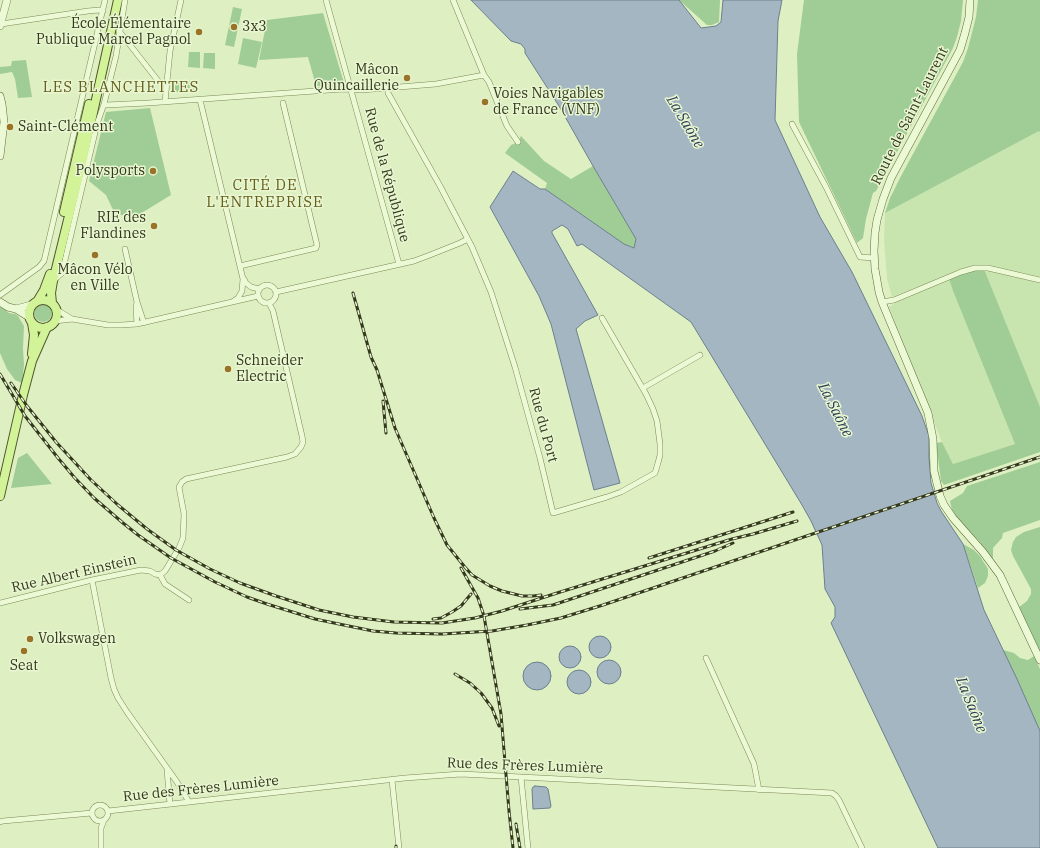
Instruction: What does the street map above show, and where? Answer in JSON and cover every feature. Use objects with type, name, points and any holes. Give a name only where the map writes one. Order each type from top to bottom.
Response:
[{"type":"main road","points":[[0,24],[6,0]]},
{"type":"main road","points":[[32,361],[34,335],[29,313],[49,280],[112,0]]},
{"type":"main road","points":[[0,302],[8,307],[16,309],[39,327],[47,327],[52,325],[55,321],[57,314],[52,293],[53,280],[81,167],[118,0]]},
{"type":"main road","name":"Route de Saint-Laurent","points":[[970,0],[966,33],[960,50],[886,189],[877,220],[875,233],[874,258],[876,277],[882,302],[928,413],[933,439],[933,464],[935,478],[942,501],[953,518],[983,552],[1000,575],[1040,660]]},
{"type":"main road","points":[[0,96],[4,122],[0,156]]},
{"type":"main road","points":[[16,309],[46,300],[55,306]]},
{"type":"main road","points":[[0,496],[32,361],[47,327]]},
{"type":"street","points":[[0,295],[40,266],[44,261],[105,0]]},
{"type":"street","points":[[53,280],[62,273],[97,124],[104,104],[116,56],[125,0]]},
{"type":"street","points":[[165,102],[170,51],[181,0]]},
{"type":"street","name":"Rue de la République","points":[[326,0],[398,264]]},
{"type":"street","points":[[453,0],[507,126],[518,142]]},
{"type":"street","points":[[0,24],[88,11],[103,11]]},
{"type":"street","points":[[119,31],[159,82]]},
{"type":"street","points":[[104,104],[200,100],[351,89],[362,90],[436,84],[484,75]]},
{"type":"street","name":"Rue du Port","points":[[388,92],[468,239],[491,292],[515,367],[540,458],[553,513],[607,497],[626,489],[655,473],[660,454],[657,421],[653,409],[643,388],[602,318]]},
{"type":"street","points":[[200,100],[243,278],[242,291],[238,298],[232,302]]},
{"type":"street","points":[[240,266],[314,249],[317,245],[283,103]]},
{"type":"street","points":[[792,124],[826,187],[860,257],[874,258]]},
{"type":"street","points":[[276,292],[398,264],[430,255],[468,239]]},
{"type":"street","points":[[125,249],[137,302],[144,323]]},
{"type":"street","points":[[882,302],[894,300],[961,272],[981,267],[993,268],[1040,280]]},
{"type":"street","points":[[243,278],[251,287],[259,289]]},
{"type":"street","points":[[263,285],[269,285],[274,288],[276,292],[274,300],[269,303],[261,301],[258,296],[259,289],[263,285]]},
{"type":"street","points":[[55,321],[72,319],[108,325],[137,324],[258,296]]},
{"type":"street","points":[[137,302],[137,324]]},
{"type":"street","points":[[189,600],[165,584],[160,575],[165,571],[179,548],[183,538],[184,514],[179,491],[179,487],[182,482],[186,479],[287,457],[296,454],[301,448],[303,442],[273,311],[269,303]]},
{"type":"street","points":[[55,306],[72,319]]},
{"type":"street","points":[[643,388],[700,355]]},
{"type":"street","name":"Rue Albert Einstein","points":[[0,603],[92,580],[141,570],[150,571],[160,575]]},
{"type":"street","points":[[92,580],[114,689],[127,712],[189,802]]},
{"type":"street","points":[[706,658],[754,764],[759,790]]},
{"type":"street","points":[[167,768],[170,804]]},
{"type":"street","name":"Rue des Frères Lumière","points":[[108,811],[392,780],[461,774],[520,776],[832,793],[839,800],[862,848]]},
{"type":"street","points":[[520,776],[528,848]]},
{"type":"street","points":[[392,780],[399,848]]},
{"type":"street","points":[[92,813],[94,808],[98,805],[105,806],[108,811],[107,816],[100,828]]},
{"type":"street","points":[[92,813],[100,828],[102,848]]},
{"type":"street","points":[[1,821],[92,813]]},
{"type":"street","points":[[96,819],[104,820]]},
{"type":"green space","points":[[679,0],[720,0],[719,22],[712,25],[707,25]]},
{"type":"green space","points":[[804,0],[963,0],[961,21],[953,48],[876,191],[873,193],[863,238],[857,243],[799,122],[797,54]]},
{"type":"green space","points":[[978,0],[1040,0],[1040,133],[1039,131],[885,213],[890,198],[901,176],[963,62],[976,17]]},
{"type":"green space","name":"3x3","points":[[233,7],[242,9],[234,47],[225,45]]},
{"type":"green space","points":[[323,13],[344,83],[339,86],[316,86],[308,57],[259,60],[267,20]]},
{"type":"green space","points":[[243,38],[262,42],[256,68],[238,64]]},
{"type":"green space","points":[[189,52],[200,52],[200,68],[188,67]]},
{"type":"green space","points":[[204,53],[215,53],[215,69],[203,68]]},
{"type":"green space","points":[[26,60],[32,97],[18,98],[15,79],[12,72],[0,74],[0,67],[11,66],[12,61]]},
{"type":"green space","points":[[194,81],[194,91],[175,92],[174,82]]},
{"type":"green space","points":[[150,108],[171,195],[135,217],[115,214],[106,195],[89,181],[106,112]]},
{"type":"green space","points":[[1039,131],[1040,277],[989,265],[974,265],[892,297],[887,279],[884,240],[885,213]]},
{"type":"green space","points":[[521,136],[544,161],[571,179],[593,166],[636,239],[634,248],[624,244],[545,189],[547,183],[505,153],[511,145],[518,142]]},
{"type":"green space","points":[[984,269],[1040,283],[1040,407]]},
{"type":"green space","points":[[984,269],[1040,407],[1040,452],[944,485],[941,481],[936,443],[942,442],[953,464],[1015,444],[949,279],[969,271]]},
{"type":"green space","points":[[949,279],[1015,444],[953,464],[942,442],[889,307],[896,302]]},
{"type":"green space","points":[[43,304],[49,307],[52,313],[49,319],[43,322],[37,319],[34,313],[37,307]]},
{"type":"green space","points":[[0,306],[9,313],[18,316],[24,326],[24,365],[22,383],[15,380],[7,369],[0,353]]},
{"type":"green space","points":[[27,453],[52,484],[11,488],[18,458]]},
{"type":"green space","points":[[1040,462],[1040,520],[1003,533],[1002,538],[993,548],[993,559],[980,542],[958,519],[952,510],[950,501],[963,493],[967,486]]},
{"type":"green space","points":[[1040,527],[1040,651],[1019,607],[1027,601],[1031,594],[1031,589],[1011,550],[1016,537],[1024,532]]},
{"type":"green space","points":[[963,544],[974,550],[980,556],[988,569],[988,576],[985,583],[978,588]]},
{"type":"green space","points":[[1003,650],[1014,653],[1020,658],[1028,660],[1034,656],[1040,669],[1040,731]]},
{"type":"water","name":"La Saône","points":[[471,0],[679,0],[701,28],[716,26],[721,22],[723,0],[782,0],[778,21],[775,120],[820,217],[852,272],[922,416],[929,436],[931,483],[937,503],[963,544],[984,610],[1040,731],[1040,848],[938,848],[831,623],[835,617],[835,607],[825,589],[822,545],[802,505],[691,322],[582,244],[577,246],[568,229],[562,225],[552,231],[552,233],[598,315],[585,321],[576,329],[620,483],[594,490],[551,324],[539,296],[490,207],[513,171],[540,189],[545,189],[624,244],[634,248],[636,239],[559,106],[525,53],[525,49],[521,44],[511,41]]},
{"type":"water","points":[[600,636],[608,639],[611,647],[608,655],[600,658],[592,655],[589,647],[592,639]]},
{"type":"water","points":[[570,646],[578,649],[581,657],[578,665],[570,668],[562,665],[559,657],[562,649]]},
{"type":"water","points":[[609,660],[618,663],[621,672],[618,681],[609,684],[600,681],[597,672],[600,663]]},
{"type":"water","points":[[537,662],[547,666],[551,676],[547,686],[537,690],[527,686],[523,676],[527,666]]},
{"type":"water","points":[[579,670],[588,673],[591,682],[588,691],[579,694],[570,691],[567,682],[570,673]]},
{"type":"water","points":[[535,786],[546,787],[548,789],[551,806],[550,808],[533,809],[532,789]]},
{"type":"railway","points":[[353,293],[371,357],[377,370],[395,428],[447,545],[472,575],[490,586],[522,596],[541,595]]},
{"type":"railway","points":[[0,374],[25,416],[74,477],[94,498],[123,523],[171,558],[215,582],[247,597],[267,604],[315,619],[373,631],[396,633],[442,634],[492,631],[561,618],[1040,457]]},
{"type":"railway","points":[[11,383],[27,406],[56,442],[91,480],[147,529],[176,550],[210,569],[240,583],[319,610],[353,617],[394,622],[442,623],[475,618],[502,611],[732,539],[797,521]]},
{"type":"railway","points":[[383,401],[386,433]]},
{"type":"railway","points":[[649,558],[793,512]]},
{"type":"railway","points":[[520,609],[553,605],[715,551],[733,543]]},
{"type":"railway","points":[[461,568],[478,598],[484,616],[501,714],[513,848]]},
{"type":"railway","points":[[433,619],[441,618],[452,612],[461,606],[471,594]]},
{"type":"railway","points":[[455,674],[470,683],[481,693],[492,708],[499,726]]},
{"type":"railway","points":[[516,824],[520,848]]},
{"type":"place","name":"3x3","points":[[234,27]]},
{"type":"place","name":"École Élémentaire Publique Marcel Pagnol","points":[[199,32]]},
{"type":"place","name":"Mâcon Quincaillerie","points":[[407,78]]},
{"type":"place","name":"Voies Navigables de France (VNF)","points":[[485,102]]},
{"type":"place","name":"Saint-Clément","points":[[10,127]]},
{"type":"place","name":"Polysports","points":[[153,171]]},
{"type":"place","name":"RIE des Flandines","points":[[154,226]]},
{"type":"place","name":"Mâcon Vélo en Ville","points":[[95,255]]},
{"type":"place","name":"Schneider Electric","points":[[228,369]]},
{"type":"place","name":"Volkswagen","points":[[30,639]]},
{"type":"place","name":"Seat","points":[[24,651]]},
{"type":"district","name":"LES BLANCHETTES","points":[[121,88]]},
{"type":"district","name":"CITÉ DE L'ENTREPRISE","points":[[265,194]]}]
